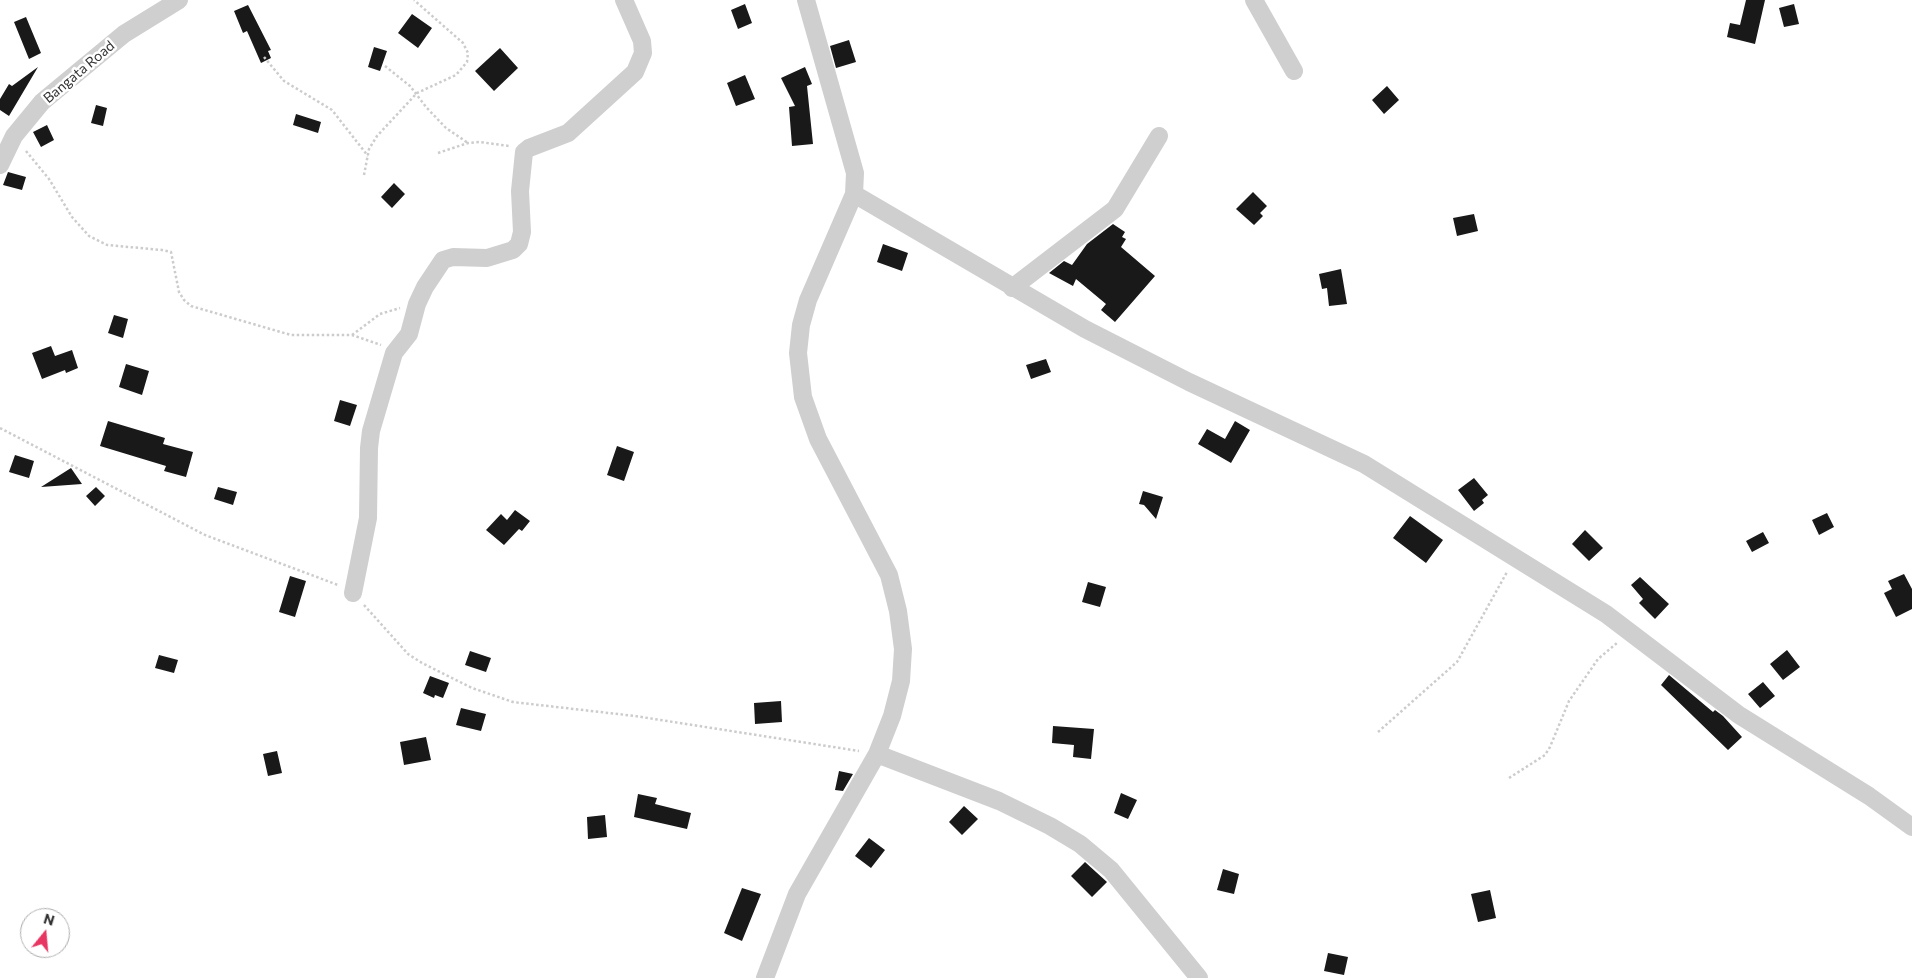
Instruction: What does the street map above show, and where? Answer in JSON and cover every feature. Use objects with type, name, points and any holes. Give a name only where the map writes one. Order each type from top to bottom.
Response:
[{"type":"street","name":"Bangata Road","points":[[0,165],[14,136],[42,102],[124,34],[178,0]]},
{"type":"street","points":[[353,593],[368,518],[371,431],[394,352],[409,334],[417,304],[425,287],[443,260],[453,257],[487,258],[513,250],[518,244],[522,232],[520,191],[524,152],[529,148],[568,133],[635,72],[643,54],[642,41],[624,0]]},
{"type":"street","points":[[765,978],[797,894],[877,754],[892,716],[901,680],[903,649],[898,611],[890,575],[818,439],[803,397],[798,353],[801,325],[808,300],[854,194],[855,173],[835,108],[806,0]]},
{"type":"street","points":[[1254,0],[1294,71]]},
{"type":"street","points":[[1012,288],[1115,209],[1159,136]]},
{"type":"street","points":[[854,194],[1085,329],[1189,382],[1364,464],[1606,614],[1739,715],[1869,796],[1912,827]]},
{"type":"street","points":[[877,754],[999,801],[1050,826],[1080,844],[1111,870],[1200,978]]},
{"type":"path","points":[[364,175],[373,141],[417,94],[456,75],[467,62],[468,53],[456,35],[414,0]]},
{"type":"path","points":[[264,57],[284,81],[332,110],[368,156]]},
{"type":"path","points":[[385,66],[417,94],[436,118],[468,143]]},
{"type":"path","points":[[14,136],[49,179],[72,218],[89,236],[108,245],[171,252],[180,292],[184,300],[192,306],[292,335],[352,335],[378,343],[394,352]]},
{"type":"path","points":[[438,153],[468,143],[496,143],[524,152]]},
{"type":"path","points":[[352,335],[380,314],[417,304]]},
{"type":"path","points":[[0,428],[205,535],[303,571],[353,593],[408,654],[435,671],[472,688],[513,702],[635,716],[877,754]]},
{"type":"path","points":[[1378,732],[1457,662],[1515,557]]},
{"type":"path","points":[[1509,778],[1545,755],[1569,701],[1598,659],[1608,649],[1633,634]]},
{"type":"building","points":[[1746,0],[1765,0],[1755,44],[1727,37],[1730,23],[1740,25]]},
{"type":"building","points":[[745,4],[752,23],[738,29],[731,10]]},
{"type":"building","points":[[1794,4],[1799,24],[1784,27],[1779,8]]},
{"type":"building","points":[[248,5],[271,50],[268,51],[271,58],[261,63],[247,31],[243,33],[234,11]]},
{"type":"building","points":[[412,14],[432,28],[418,48],[398,33]]},
{"type":"building","points":[[26,17],[41,53],[29,59],[14,22]]},
{"type":"building","points":[[849,40],[856,62],[836,68],[830,46]]},
{"type":"building","points":[[374,47],[387,51],[380,71],[368,67]]},
{"type":"building","points":[[500,48],[518,68],[494,91],[475,71]]},
{"type":"building","points":[[38,67],[9,116],[0,110],[0,99],[9,84],[12,86]]},
{"type":"building","points":[[805,67],[812,84],[807,86],[813,144],[792,146],[789,107],[795,106],[781,78]]},
{"type":"building","points":[[745,75],[755,99],[736,106],[727,83]]},
{"type":"building","points":[[1387,86],[1399,100],[1384,114],[1372,100]]},
{"type":"building","points":[[96,105],[107,108],[103,126],[91,123]]},
{"type":"building","points":[[296,114],[321,122],[318,133],[293,125]]},
{"type":"building","points":[[47,125],[54,140],[41,147],[33,132]]},
{"type":"building","points":[[8,172],[26,177],[22,190],[3,185]]},
{"type":"building","points":[[394,183],[405,194],[392,208],[381,197]]},
{"type":"building","points":[[1253,192],[1267,206],[1260,213],[1263,216],[1254,225],[1236,209]]},
{"type":"building","points":[[1474,214],[1478,231],[1457,236],[1453,218]]},
{"type":"building","points":[[1113,224],[1125,232],[1122,237],[1126,239],[1121,247],[1155,276],[1115,322],[1101,310],[1106,304],[1076,279],[1073,286],[1049,273],[1064,261],[1072,265],[1087,244]]},
{"type":"building","points":[[883,244],[908,253],[902,271],[877,262]]},
{"type":"building","points":[[1341,269],[1347,304],[1329,306],[1327,288],[1322,289],[1319,274]]},
{"type":"building","points":[[114,315],[128,319],[123,338],[108,333]]},
{"type":"building","points":[[51,346],[55,356],[72,350],[78,368],[66,373],[65,370],[42,379],[32,353]]},
{"type":"building","points":[[1046,359],[1051,372],[1031,379],[1026,365]]},
{"type":"building","points":[[126,364],[149,371],[142,395],[119,387]]},
{"type":"building","points":[[340,400],[357,405],[350,426],[334,421]]},
{"type":"building","points":[[108,421],[165,438],[163,444],[193,452],[186,477],[164,471],[166,466],[100,446]]},
{"type":"building","points":[[1235,421],[1250,430],[1231,463],[1198,444],[1207,429],[1225,439]]},
{"type":"building","points":[[617,446],[634,452],[624,481],[607,475]]},
{"type":"building","points":[[15,455],[34,461],[29,478],[9,472]]},
{"type":"building","points":[[71,468],[82,484],[41,487]]},
{"type":"building","points":[[1474,478],[1488,495],[1482,500],[1484,503],[1474,511],[1458,490]]},
{"type":"building","points":[[96,487],[105,496],[95,506],[86,496]]},
{"type":"building","points":[[218,487],[237,492],[233,505],[214,499]]},
{"type":"building","points":[[1143,491],[1163,497],[1156,519],[1144,505],[1139,504]]},
{"type":"building","points":[[515,510],[530,521],[522,531],[519,529],[504,545],[486,530],[501,514],[507,520]]},
{"type":"building","points":[[1827,513],[1834,527],[1819,535],[1812,520]]},
{"type":"building","points":[[1410,516],[1443,540],[1426,563],[1393,538]]},
{"type":"building","points":[[1585,530],[1603,548],[1589,561],[1572,544]]},
{"type":"building","points":[[1763,532],[1769,543],[1752,552],[1746,541]]},
{"type":"building","points":[[1904,574],[1912,589],[1912,609],[1896,617],[1884,593],[1892,589],[1888,581]]},
{"type":"building","points":[[290,576],[306,581],[295,617],[279,612]]},
{"type":"building","points":[[1640,577],[1669,604],[1655,619],[1639,603],[1643,599],[1631,585]]},
{"type":"building","points":[[1088,582],[1106,587],[1100,607],[1082,602]]},
{"type":"building","points":[[1787,650],[1800,667],[1783,680],[1770,664]]},
{"type":"building","points":[[470,651],[491,658],[486,672],[465,665]]},
{"type":"building","points":[[159,655],[178,660],[174,673],[155,668]]},
{"type":"building","points":[[1669,675],[1713,712],[1715,710],[1723,716],[1742,737],[1728,750],[1661,685]]},
{"type":"building","points":[[430,676],[449,683],[443,698],[435,695],[434,698],[423,693]]},
{"type":"building","points":[[1763,682],[1775,696],[1760,708],[1748,694]]},
{"type":"building","points":[[781,701],[782,722],[755,724],[754,703]]},
{"type":"building","points":[[461,708],[486,714],[481,731],[456,725]]},
{"type":"building","points":[[1053,726],[1094,729],[1091,759],[1073,757],[1074,745],[1052,743]]},
{"type":"building","points":[[426,737],[431,760],[404,765],[400,742]]},
{"type":"building","points":[[277,751],[282,773],[268,776],[263,754]]},
{"type":"building","points":[[839,771],[853,774],[843,791],[835,790]]},
{"type":"building","points":[[1121,793],[1137,800],[1128,819],[1114,813]]},
{"type":"building","points":[[638,794],[657,798],[655,804],[691,813],[687,829],[634,817]]},
{"type":"building","points":[[964,806],[978,819],[962,835],[949,822]]},
{"type":"building","points":[[605,815],[607,837],[588,839],[587,817]]},
{"type":"building","points":[[869,838],[885,850],[871,868],[855,856]]},
{"type":"building","points":[[1085,862],[1107,882],[1092,897],[1071,876]]},
{"type":"building","points":[[1223,869],[1239,874],[1234,894],[1217,890]]},
{"type":"building","points":[[742,888],[761,894],[742,941],[724,933]]},
{"type":"building","points":[[1490,890],[1496,918],[1478,922],[1471,894]]},
{"type":"building","points":[[1328,953],[1348,957],[1344,975],[1324,971]]}]
